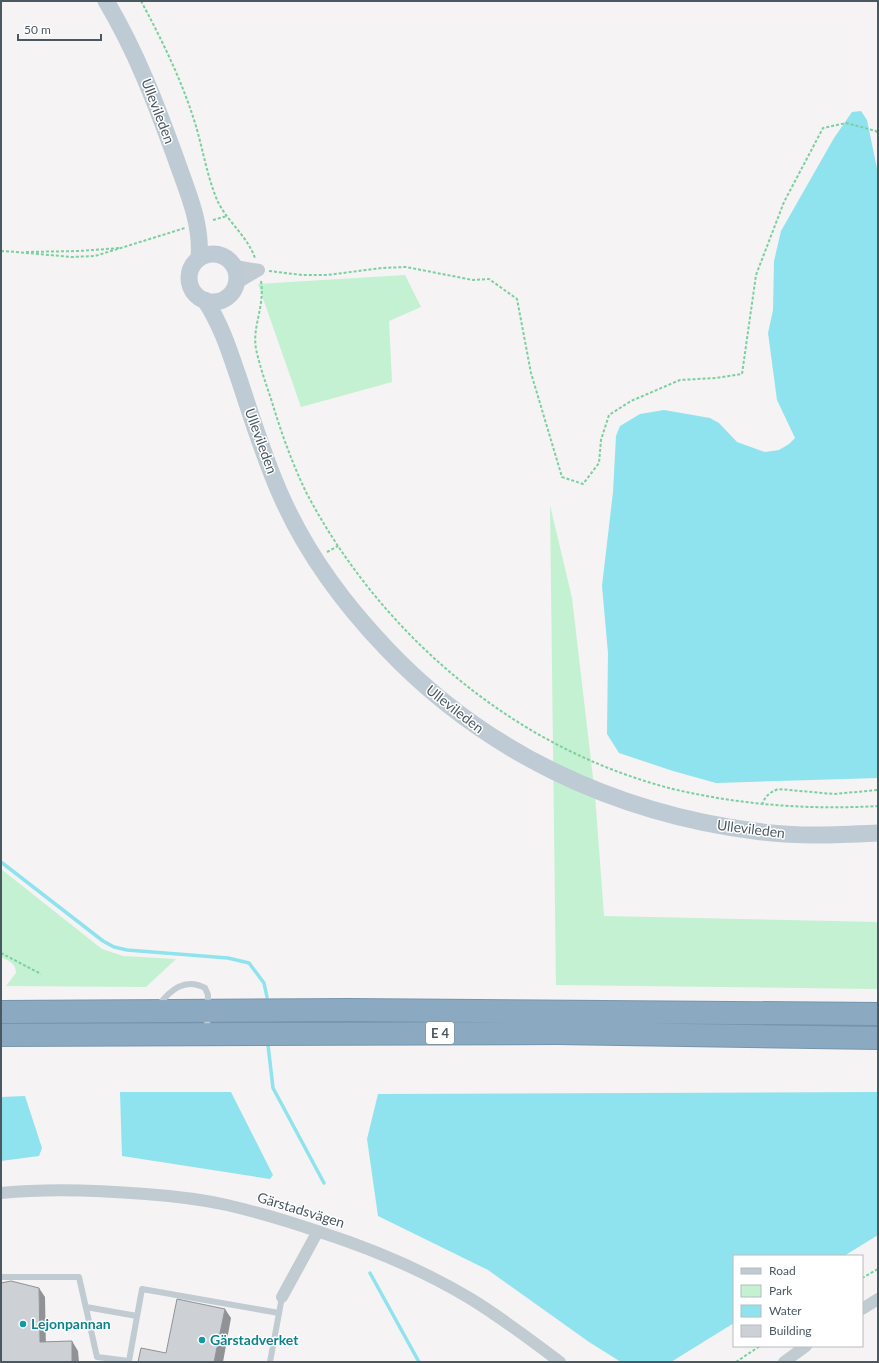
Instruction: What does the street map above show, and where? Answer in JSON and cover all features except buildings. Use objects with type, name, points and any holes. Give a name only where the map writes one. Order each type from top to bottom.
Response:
[{"type":"highway","name":"E 4","points":[[1,1012],[349,1010],[878,1014]]},
{"type":"highway","name":"E 4","points":[[1,1035],[541,1033],[878,1038]]},
{"type":"main road","name":"Ullevileden","points":[[106,1],[140,64],[164,124],[199,224],[218,254]]},
{"type":"main road","name":"Ullevileden","points":[[199,224],[199,258]]},
{"type":"main road","points":[[218,254],[225,256],[235,266],[237,271],[237,283],[233,292],[225,299],[215,302],[205,300],[194,293],[189,281],[191,268],[199,258],[205,255],[218,254]]},
{"type":"main road","name":"Ullevileden","points":[[223,332],[222,314],[225,299]]},
{"type":"main road","name":"Ullevileden","points":[[205,300],[223,332],[259,438],[282,498],[314,559],[346,602],[373,634],[409,672],[447,704],[492,738],[538,764],[579,784],[621,801],[665,814],[717,826],[757,832],[806,835],[878,832]]},
{"type":"street","points":[[235,266],[258,269]]},
{"type":"street","points":[[237,283],[258,269]]},
{"type":"street","name":"Gärstadsvägen","points":[[1,1193],[54,1190],[95,1190],[179,1197],[232,1206],[273,1216],[351,1241],[406,1264],[470,1298],[519,1331],[560,1362]]},
{"type":"street","points":[[282,1297],[318,1231]]},
{"type":"street","points":[[863,1308],[878,1299]]},
{"type":"street","points":[[784,1362],[805,1347]]},
{"type":"lane","points":[[207,1034],[208,1010]]},
{"type":"lane","points":[[1,1277],[79,1277],[97,1357],[129,1361],[142,1289],[279,1313]]},
{"type":"lane","points":[[270,1362],[282,1297]]},
{"type":"lane","points":[[86,1306],[137,1316]]},
{"type":"path","points":[[141,1],[157,30],[195,123],[218,202],[244,237],[258,269],[263,299],[255,331],[256,347],[282,433],[306,490],[338,546],[364,583],[395,619],[437,660],[494,707],[582,757],[624,773],[672,788],[724,800],[762,805],[807,808],[878,806]]},
{"type":"path","points":[[258,269],[302,275],[327,275],[382,268],[406,267],[473,280],[489,279],[517,299],[531,373],[562,477],[583,484],[599,463],[601,440],[609,415],[631,401],[680,380],[716,378],[742,374],[756,275],[784,202],[823,128],[846,122],[876,131],[878,134]]},
{"type":"path","points":[[1,251],[72,257],[95,256],[227,216]]},
{"type":"path","points":[[16,252],[79,251],[124,248]]},
{"type":"path","points":[[762,805],[764,798],[770,792],[778,790],[834,794],[878,790]]},
{"type":"path","points":[[1,953],[41,974]]},
{"type":"path","points":[[863,1277],[878,1269]]},
{"type":"path","points":[[736,1362],[758,1347]]},
{"type":"green space","points":[[405,275],[421,307],[389,321],[392,382],[301,407],[258,284]]},
{"type":"green space","points":[[550,505],[572,598],[595,795],[604,916],[878,922],[878,989],[556,985]]},
{"type":"green space","points":[[1,869],[102,949],[123,956],[176,959],[146,987],[6,986],[16,973],[16,970],[12,963],[1,957]]},
{"type":"water","points":[[861,111],[867,120],[878,173],[878,778],[716,783],[673,771],[619,753],[607,734],[608,653],[602,586],[613,492],[616,436],[620,426],[640,414],[664,410],[710,418],[719,423],[737,442],[765,452],[779,450],[795,438],[777,400],[768,333],[773,310],[774,261],[781,231],[834,138],[852,112]]},
{"type":"water","points":[[120,1092],[231,1092],[273,1175],[270,1179],[122,1156]]},
{"type":"water","points":[[878,1092],[878,1235],[846,1255],[733,1255],[733,1324],[671,1362],[621,1362],[589,1342],[488,1270],[378,1216],[367,1139],[378,1094]]},
{"type":"water","points":[[25,1096],[42,1148],[39,1156],[1,1161],[1,1097]]},
{"type":"waterway","points":[[1,862],[103,941],[114,947],[127,950],[228,958],[249,963],[264,983],[267,997]]},
{"type":"waterway","points":[[268,1045],[273,1088],[324,1183]]},
{"type":"waterway","points":[[370,1273],[419,1362]]},
{"type":"place","name":"Lejonpannan","points":[[23,1324]]},
{"type":"place","name":"Gärstadverket","points":[[202,1340]]}]
